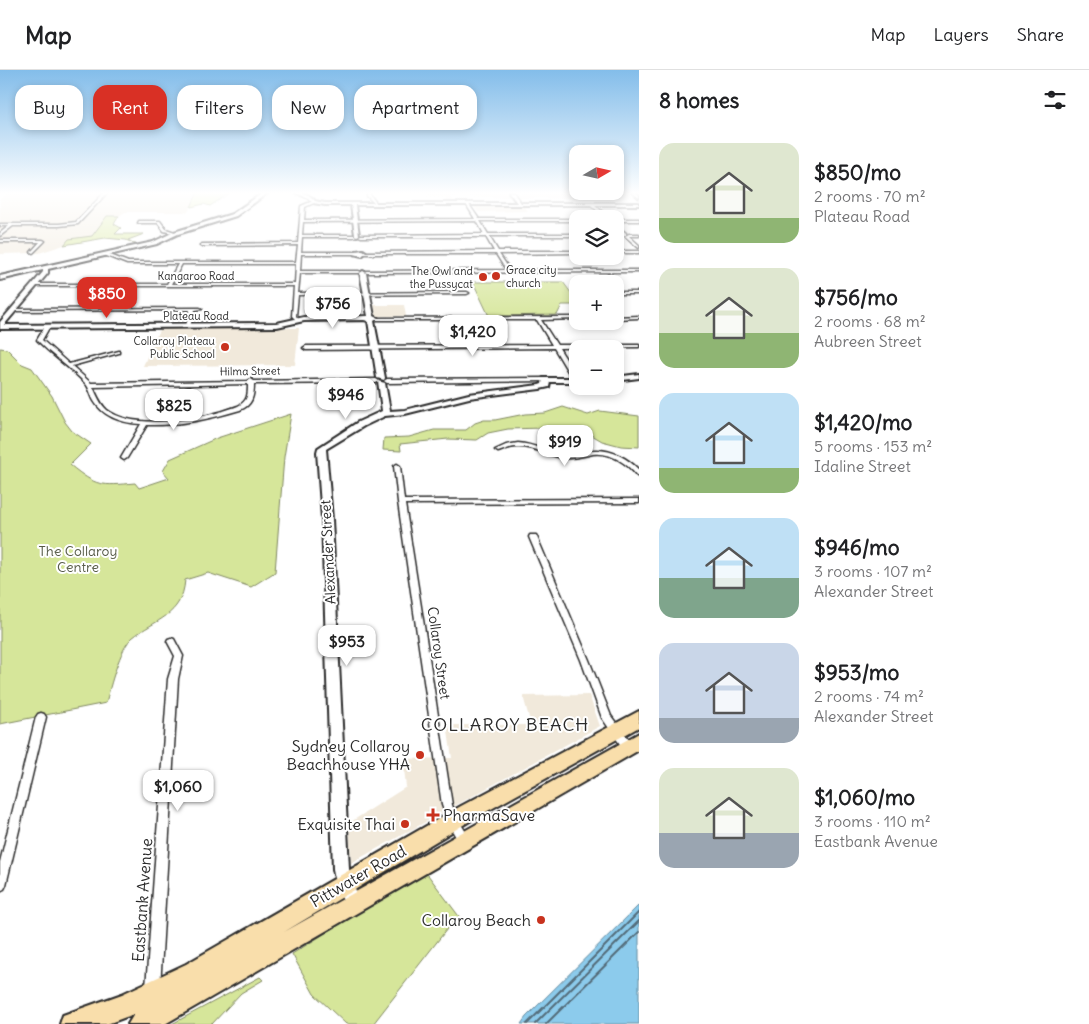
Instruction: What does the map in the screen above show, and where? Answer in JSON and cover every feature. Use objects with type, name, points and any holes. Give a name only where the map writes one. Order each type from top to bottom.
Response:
[{"type":"highway","name":"Pittwater Road","points":[[72,1024],[126,1005],[151,1010],[349,894],[453,821],[639,718]]},
{"type":"highway","name":"Pittwater Road","points":[[349,894],[465,840],[634,744]]},
{"type":"street","points":[[0,278],[155,243],[169,237]]},
{"type":"street","points":[[297,320],[294,316],[301,237]]},
{"type":"street","points":[[357,237],[386,411],[383,414]]},
{"type":"street","points":[[488,237],[508,271]]},
{"type":"street","points":[[628,237],[639,247]]},
{"type":"street","points":[[0,241],[43,241],[32,252]]},
{"type":"street","points":[[202,245],[300,244]]},
{"type":"street","points":[[299,253],[569,252]]},
{"type":"street","points":[[624,252],[639,252]]},
{"type":"street","points":[[106,254],[127,263],[298,263]]},
{"type":"street","points":[[169,284],[181,263]]},
{"type":"street","points":[[2,325],[47,271],[45,268]]},
{"type":"street","points":[[298,272],[639,271]]},
{"type":"street","name":"Kangaroo Road","points":[[36,285],[296,285]]},
{"type":"street","points":[[296,294],[467,293]]},
{"type":"street","points":[[624,293],[639,293]]},
{"type":"street","points":[[188,326],[193,309]]},
{"type":"street","points":[[14,310],[200,309]]},
{"type":"street","points":[[624,318],[639,317]]},
{"type":"street","points":[[538,318],[569,368]]},
{"type":"street","points":[[371,319],[569,318]]},
{"type":"street","name":"Plateau Road","points":[[2,325],[280,325],[297,320],[371,319]]},
{"type":"street","points":[[48,326],[39,340],[90,385],[98,405],[110,414],[123,420],[145,423],[200,420],[244,406],[250,400],[251,381]]},
{"type":"street","points":[[306,348],[639,346]]},
{"type":"street","points":[[68,366],[117,352]]},
{"type":"street","points":[[624,377],[639,376]]},
{"type":"street","points":[[383,414],[405,412],[469,396],[540,387],[546,384],[546,380],[569,380]]},
{"type":"street","name":"Hilma Street","points":[[90,385],[251,381],[546,380]]},
{"type":"street","name":"Alexander Street","points":[[349,894],[341,869],[328,519],[321,452],[322,448],[328,443],[383,414]]},
{"type":"street","points":[[124,458],[145,423]]},
{"type":"street","points":[[498,450],[509,445],[520,444],[566,456],[596,452],[609,453],[639,475]]},
{"type":"street","name":"Collaroy Street","points":[[397,466],[447,806],[453,821],[465,840]]},
{"type":"street","points":[[401,502],[639,501]]},
{"type":"street","points":[[533,537],[585,660],[607,718],[616,731],[634,744]]},
{"type":"street","name":"Eastbank Avenue","points":[[151,1010],[173,679],[179,656],[171,641]]},
{"type":"street","points":[[0,886],[41,717]]},
{"type":"shaded area","points":[[0,237],[88,237],[69,239],[64,245],[39,253],[0,254]]},
{"type":"shaded area","points":[[374,305],[404,305],[406,316],[376,316]]},
{"type":"shaded area","name":"Collaroy Plateau Public School","points":[[160,328],[299,328],[295,365],[143,366]]},
{"type":"shaded area","points":[[589,695],[600,726],[351,863],[349,823],[406,787],[403,759],[452,758],[447,725],[531,725],[523,696]]},
{"type":"green space","points":[[88,237],[137,237],[128,240],[137,245],[126,240],[105,238],[64,245],[69,239]]},
{"type":"green space","points":[[473,282],[563,282],[569,290],[569,305],[562,305],[557,315],[489,316]]},
{"type":"green space","name":"The Collaroy Centre","points":[[0,348],[7,349],[22,364],[32,368],[52,396],[65,422],[72,431],[91,444],[70,465],[87,478],[100,483],[114,485],[135,483],[139,488],[169,478],[163,471],[170,459],[217,438],[291,414],[284,457],[275,572],[251,587],[208,573],[185,580],[179,602],[173,610],[132,638],[123,650],[106,703],[0,724]]},
{"type":"green space","points":[[563,407],[588,415],[600,411],[639,416],[639,447],[621,446],[602,441],[590,434],[551,436],[543,428],[508,429],[488,433],[477,440],[448,439],[400,444],[401,451],[383,450],[384,438],[409,437],[434,430],[466,430],[475,423],[484,420],[545,413]]},
{"type":"green space","points":[[425,871],[461,919],[454,920],[373,1024],[346,1024],[314,994],[292,954]]},
{"type":"green space","points":[[260,977],[263,980],[241,993],[212,1024],[172,1024]]},
{"type":"water","points":[[639,905],[639,1024],[521,1024],[526,1017]]},
{"type":"place","name":"Grace city church","points":[[496,276]]},
{"type":"place","name":"The Owl and the Pussycat","points":[[483,277]]},
{"type":"place","name":"Collaroy Plateau Public School","points":[[225,347]]},
{"type":"place","name":"Sydney Collaroy Beachhouse YHA","points":[[420,755]]},
{"type":"place","name":"PharmaSave","points":[[433,815]]},
{"type":"place","name":"Exquisite Thai","points":[[405,824]]},
{"type":"place","name":"Collaroy Beach","points":[[541,920]]},
{"type":"district","name":"COLLAROY BEACH","points":[[505,725]]}]
